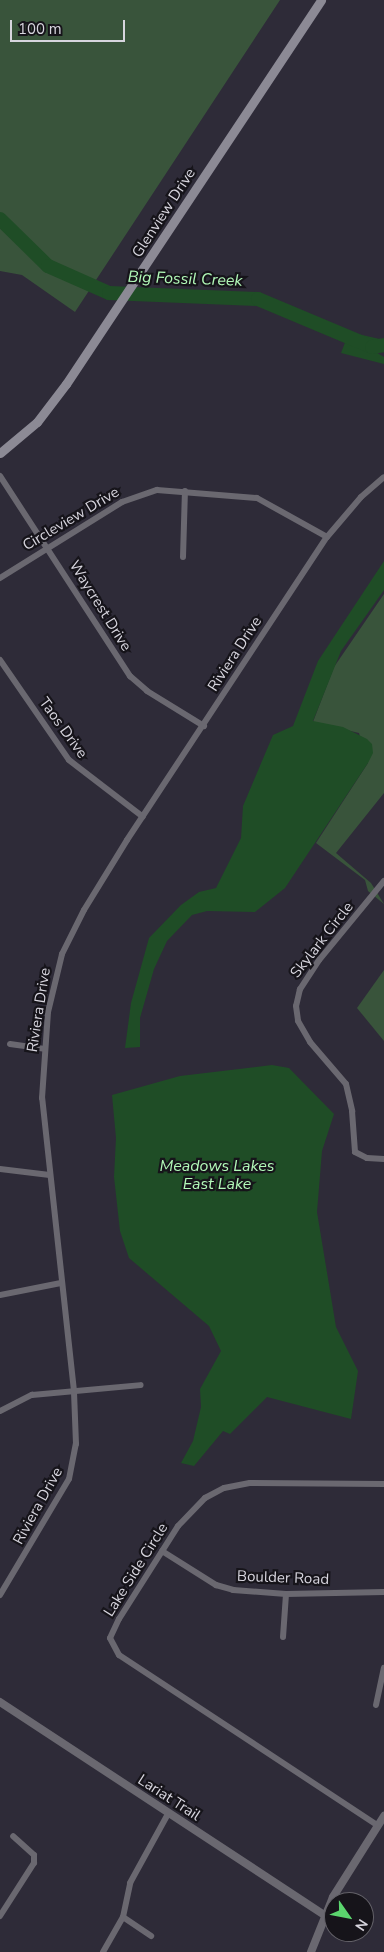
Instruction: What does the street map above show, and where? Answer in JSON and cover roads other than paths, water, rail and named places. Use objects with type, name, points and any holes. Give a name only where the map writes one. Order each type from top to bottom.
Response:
[{"type":"main road","name":"Glenview Drive","points":[[0,453],[37,422],[105,327],[321,0]]},
{"type":"street","name":"Waycrest Drive","points":[[0,476],[130,676],[147,691],[204,726]]},
{"type":"street","name":"Riviera Drive","points":[[0,1595],[70,1479],[76,1444],[74,1391],[42,1098],[45,1049],[57,972],[71,934],[143,817],[327,536],[361,497],[384,477]]},
{"type":"street","name":"Circleview Drive","points":[[0,578],[136,495],[157,490],[257,498],[327,536]]},
{"type":"street","points":[[184,557],[185,491]]},
{"type":"street","name":"Taos Drive","points":[[0,660],[69,760],[143,817]]},
{"type":"street","name":"Skylark Circle","points":[[384,881],[318,960],[300,988],[296,1006],[298,1021],[310,1042],[346,1084],[352,1111],[355,1152],[367,1158],[384,1159]]},
{"type":"street","points":[[10,1044],[45,1049]]},
{"type":"street","points":[[0,1169],[50,1175]]},
{"type":"street","points":[[0,1295],[61,1283]]},
{"type":"street","points":[[0,1411],[32,1395],[141,1384]]},
{"type":"street","name":"Lake Side Circle","points":[[378,1825],[114,1649],[110,1638],[119,1619],[162,1551],[192,1510],[224,1488],[267,1482],[384,1484]]},
{"type":"street","name":"Boulder Road","points":[[162,1551],[216,1585],[286,1594],[384,1592]]},
{"type":"street","points":[[283,1637],[286,1594]]},
{"type":"street","points":[[376,1705],[384,1668]]},
{"type":"street","name":"Lariat Trail","points":[[0,1702],[324,1915]]},
{"type":"street","points":[[103,1952],[123,1917],[130,1883],[168,1814]]},
{"type":"street","points":[[338,1892],[384,1816]]},
{"type":"street","points":[[0,1916],[34,1863],[34,1855],[13,1836]]},
{"type":"street","points":[[311,1952],[324,1915]]},
{"type":"street","points":[[123,1917],[151,1936]]},
{"type":"water","points":[[349,332],[384,340],[384,349],[374,351],[384,357],[384,364],[341,353]]},
{"type":"water","points":[[384,561],[384,590],[341,651],[313,721],[343,727],[367,739],[372,744],[373,753],[368,763],[285,888],[255,912],[207,911],[192,915],[167,941],[154,969],[140,1018],[140,1047],[125,1048],[131,1003],[149,938],[181,905],[199,892],[216,888],[241,838],[243,806],[273,735],[293,726],[318,661]]},
{"type":"water","name":"Meadows Lakes East Lake","points":[[272,1065],[289,1068],[334,1114],[322,1151],[317,1212],[336,1327],[358,1371],[351,1419],[267,1397],[230,1434],[223,1431],[194,1466],[181,1463],[193,1441],[201,1407],[200,1389],[221,1351],[209,1326],[129,1258],[120,1231],[114,1177],[116,1138],[112,1095],[180,1076]]},
{"type":"waterway","name":"Big Fossil Creek","points":[[0,219],[48,266],[109,293],[258,299],[372,347],[384,345]]}]
